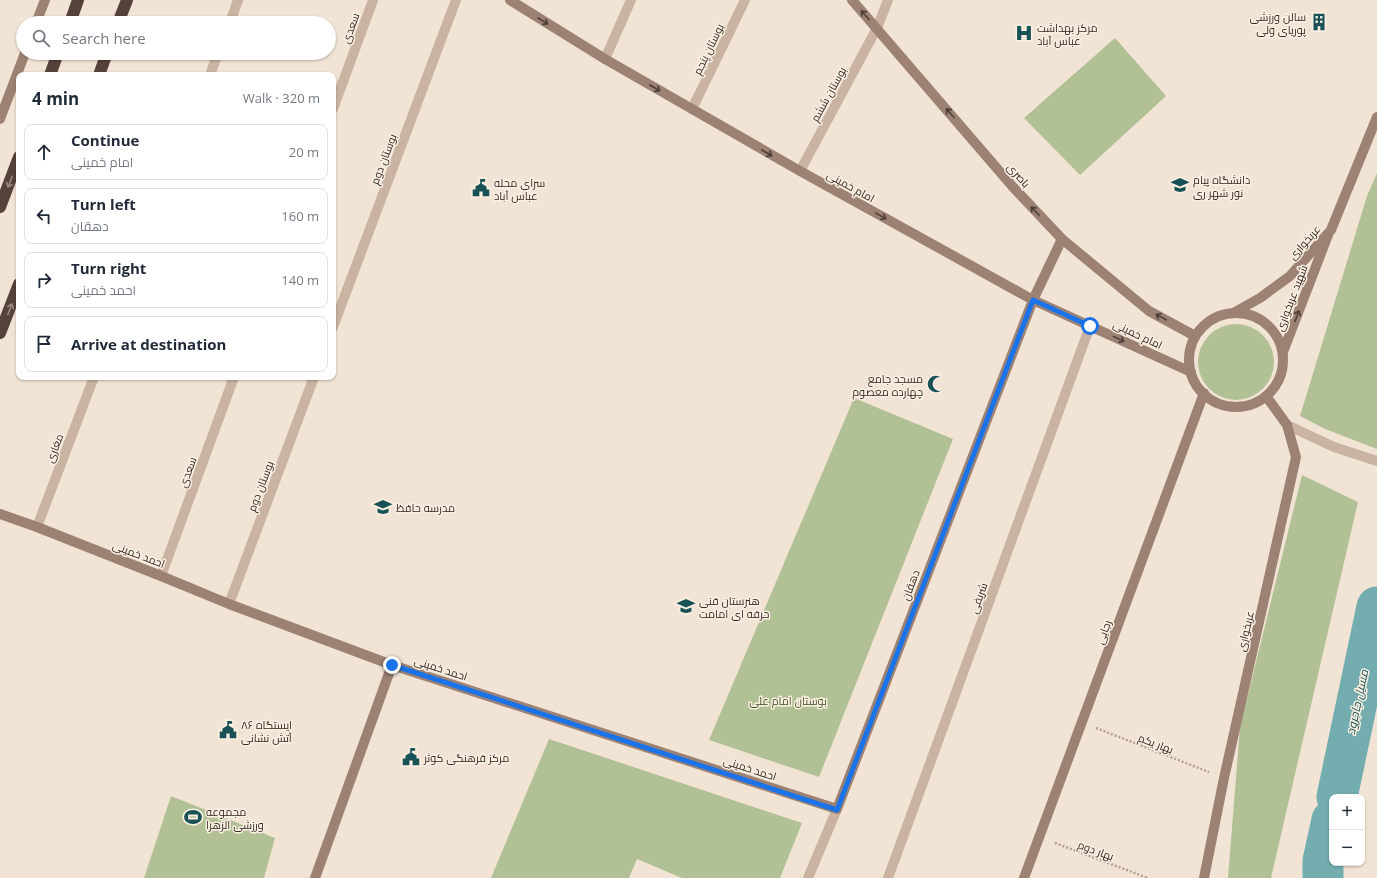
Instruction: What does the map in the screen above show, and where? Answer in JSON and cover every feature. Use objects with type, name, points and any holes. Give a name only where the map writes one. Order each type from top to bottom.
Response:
[{"type":"highway","points":[[72,16],[78,0]]},
{"type":"highway","points":[[121,16],[127,0]]},
{"type":"highway","points":[[51,72],[55,60]]},
{"type":"highway","points":[[100,72],[104,60]]},
{"type":"highway","points":[[0,207],[16,165]]},
{"type":"highway","points":[[0,333],[16,292]]},
{"type":"street","points":[[39,16],[45,0]]},
{"type":"street","points":[[232,16],[238,0]]},
{"type":"street","name":"سعدی","points":[[336,101],[373,0]]},
{"type":"street","name":"بوستان دوم","points":[[336,319],[456,0]]},
{"type":"street","name":"امام خمینی","points":[[510,0],[605,59],[800,171],[1033,300],[1191,372]]},
{"type":"street","points":[[605,59],[631,0]]},
{"type":"street","name":"بوستان پنجم","points":[[692,109],[745,0]]},
{"type":"street","name":"باصری","points":[[852,0],[1013,187],[1062,239],[1149,311],[1196,336]]},
{"type":"street","name":"بوستان ششم","points":[[800,171],[877,28],[888,0]]},
{"type":"street","points":[[18,72],[22,60]]},
{"type":"street","points":[[211,72],[215,60]]},
{"type":"street","points":[[0,119],[16,77]]},
{"type":"street","name":"عربخواری","points":[[1235,312],[1260,298],[1290,276],[1331,230],[1377,117]]},
{"type":"street","name":"شهید عربخواری","points":[[1283,352],[1331,230]]},
{"type":"street","name":"دهقان","points":[[808,878],[837,810],[1033,300],[1062,239]]},
{"type":"street","points":[[1235,312],[1248,314],[1261,320],[1271,328],[1279,339],[1283,352],[1283,365],[1275,387],[1266,396],[1255,403],[1241,406],[1228,406],[1215,402],[1196,384],[1191,372],[1189,360],[1191,348],[1196,336],[1203,326],[1212,319],[1223,314],[1235,312]]},
{"type":"street","name":"شریفی","points":[[888,878],[1090,326]]},
{"type":"street","name":"مغاری","points":[[37,527],[93,380]]},
{"type":"street","name":"سعدی","points":[[161,576],[233,380]]},
{"type":"street","name":"بوستان دوم","points":[[229,604],[313,380]]},
{"type":"street","name":"رجایی","points":[[1024,878],[1204,393]]},
{"type":"street","name":"عربخواری","points":[[1204,878],[1224,778],[1296,457],[1287,425],[1266,396]]},
{"type":"street","points":[[1287,425],[1334,447],[1375,460]]},
{"type":"street","name":"احمد خمینی","points":[[0,514],[37,527],[229,604],[392,665],[837,810]]},
{"type":"street","points":[[315,878],[392,665]]},
{"type":"path","name":"بهار یکم","points":[[1082,722],[1224,778]]},
{"type":"path","name":"بهار دوم","points":[[1039,838],[1148,878]]},
{"type":"green space","points":[[1115,38],[1166,96],[1080,175],[1024,118]]},
{"type":"green space","points":[[1377,173],[1377,449],[1325,429],[1300,416],[1367,196]]},
{"type":"green space","points":[[1236,324],[1250,327],[1263,335],[1271,348],[1274,362],[1271,376],[1263,389],[1250,397],[1236,400],[1222,397],[1209,389],[1201,376],[1198,362],[1201,348],[1209,335],[1222,327]]},
{"type":"green space","name":"بوستان امام علی","points":[[854,398],[953,439],[819,777],[709,740]]},
{"type":"green space","points":[[1302,475],[1358,502],[1271,878],[1228,878],[1240,727]]},
{"type":"green space","points":[[549,739],[802,823],[780,878],[682,878],[637,859],[629,878],[491,878]]},
{"type":"green space","name":"مجموعه ورزشی الزهرا","points":[[171,796],[275,838],[264,878],[144,878]]},
{"type":"waterway","name":"مسیل جاجرود","points":[[1338,794],[1377,607]]},
{"type":"waterway","name":"مسیل جاجرود","points":[[1323,878],[1323,861],[1330,830]]},
{"type":"place","name":"سالن ورزشی پوریای ولی","points":[[1319,22]]},
{"type":"place","name":"مرکز ‌بهداشت عباس آباد","points":[[1024,33]]},
{"type":"place","name":"دانشگاه پیام نور شهر ری","points":[[1180,185]]},
{"type":"place","name":"سرای محله عباس آباد","points":[[481,188]]},
{"type":"place","name":"مسجد جامع چهارده معصوم","points":[[936,384]]},
{"type":"place","name":"مدرسه حافظ","points":[[383,507]]},
{"type":"place","name":"هنرستان فنی حرفه ای امامت","points":[[686,606]]},
{"type":"place","name":"ایستگاه ۸۶ آتش نشانی","points":[[228,730]]},
{"type":"place","name":"مرکز فرهنگی کوثر","points":[[411,757]]},
{"type":"place","name":"مجموعه ورزشی الزهرا","points":[[193,817]]},
{"type":"route","points":[[392,665],[663,752],[837,810],[1033,300],[1090,326]]}]
